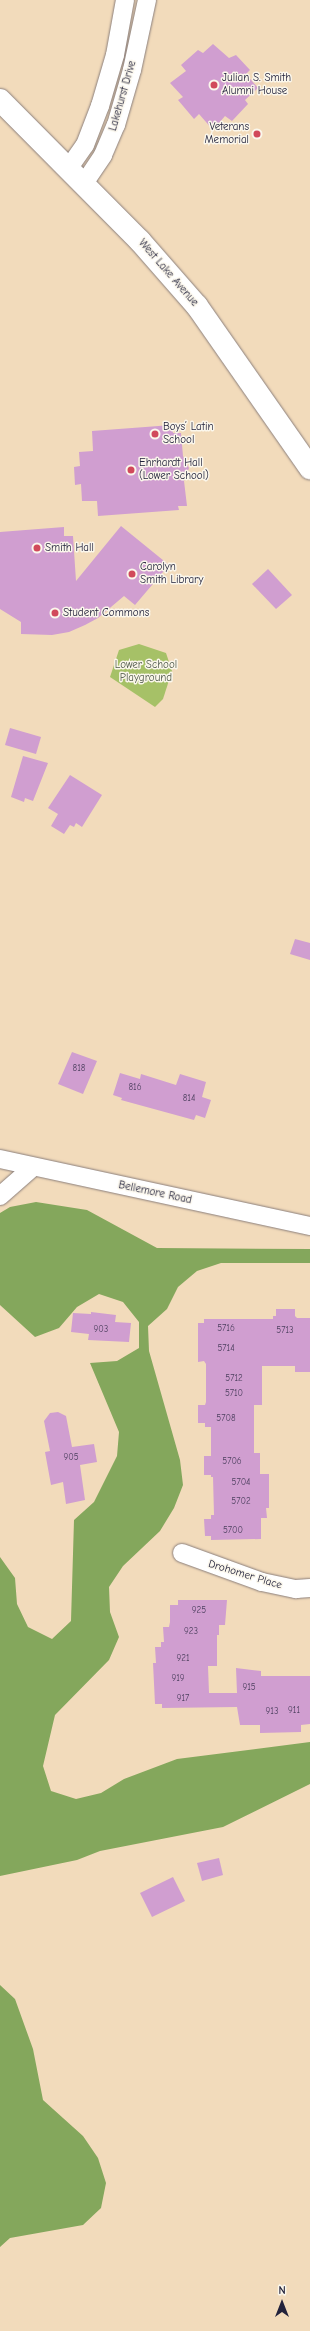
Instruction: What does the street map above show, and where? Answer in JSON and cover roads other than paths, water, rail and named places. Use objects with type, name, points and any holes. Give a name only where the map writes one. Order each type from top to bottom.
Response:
[{"type":"street","name":"Lakehurst Drive","points":[[68,169],[85,145],[100,106],[115,55],[124,0]]},
{"type":"street","name":"Lakehurst Drive","points":[[84,185],[103,155],[116,125],[132,70],[147,0]]},
{"type":"street","name":"West Lake Avenue","points":[[0,100],[140,241],[197,306],[310,468]]},
{"type":"street","name":"Bellemore Road","points":[[0,1159],[310,1226]]},
{"type":"street","points":[[0,1196],[33,1167]]},
{"type":"street","name":"Drohomer Place","points":[[182,1553],[262,1582],[296,1589],[310,1588]]},
{"type":"place","name":"Julian S. Smith Alumni House","points":[[214,85]]},
{"type":"place","name":"Veterans Memorial","points":[[257,134]]},
{"type":"place","name":"Boys’ Latin School","points":[[155,434]]},
{"type":"place","name":"Ehrhardt Hall (Lower School)","points":[[131,470]]},
{"type":"place","name":"Smith Hall","points":[[37,548]]},
{"type":"place","name":"Carolyn Smith Library","points":[[132,574]]},
{"type":"place","name":"Student Commons","points":[[55,613]]},
{"type":"park label","name":"Lower School Playground","points":[[146,672]]}]
